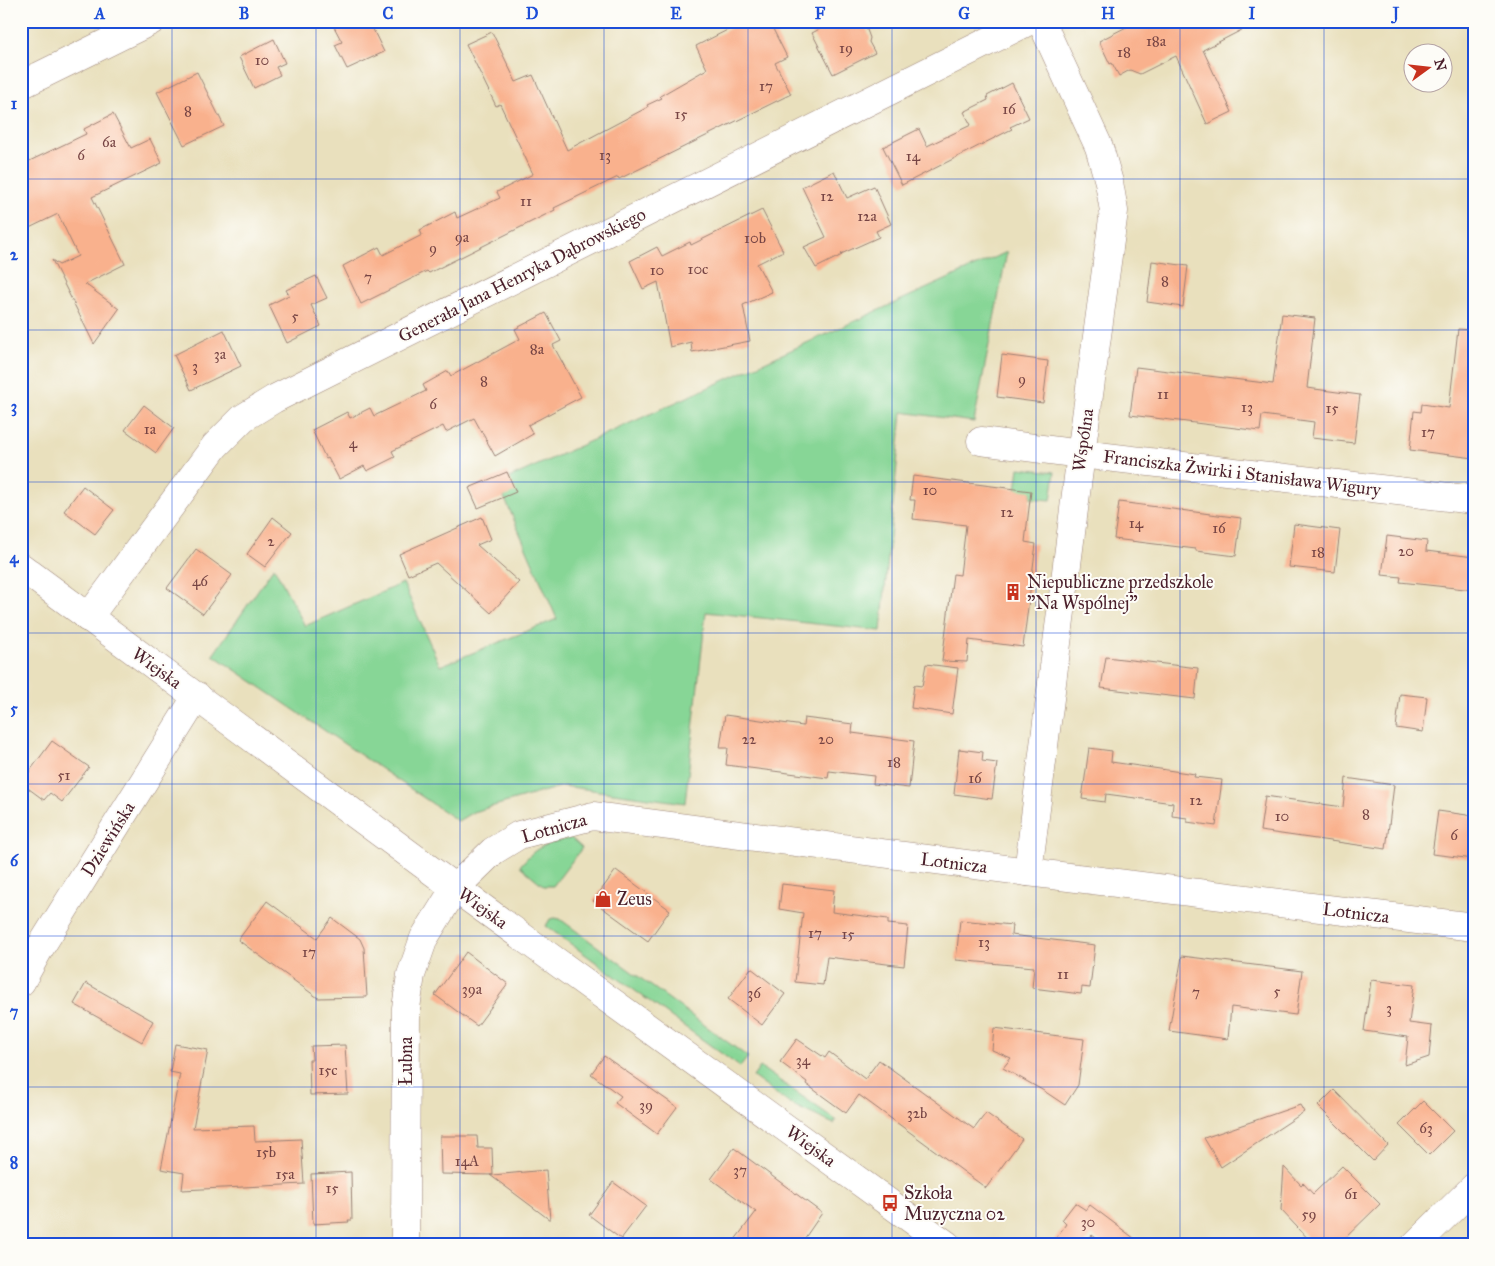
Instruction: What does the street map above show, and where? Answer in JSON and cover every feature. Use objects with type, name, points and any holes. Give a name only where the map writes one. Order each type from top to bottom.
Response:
[{"type":"street","points":[[21,85],[151,21]]},
{"type":"street","name":"Generała Jana Henryka Dąbrowskiego","points":[[88,618],[215,446],[243,418],[274,399],[1029,21]]},
{"type":"street","name":"Wspólna","points":[[1028,872],[1114,211],[1110,182],[1099,147],[1041,21]]},
{"type":"street","name":"Franciszka Żwirki i Stanisława Wigury","points":[[981,441],[1474,500]]},
{"type":"street","name":"Wiejska","points":[[21,567],[455,888],[947,1245]]},
{"type":"street","name":"Dziewińska","points":[[21,982],[38,951],[197,696]]},
{"type":"street","name":"Lotnicza","points":[[455,888],[493,851],[519,835],[593,816],[1474,927]]},
{"type":"street","name":"Łubna","points":[[405,1245],[406,1008],[411,975],[424,938],[455,888]]},
{"type":"street","points":[[1415,1245],[1474,1187]]},
{"type":"green space","points":[[1007,252],[974,422],[902,412],[881,631],[706,612],[685,803],[563,786],[473,812],[458,821],[213,655],[274,567],[305,626],[403,583],[440,666],[557,619],[498,483]]},
{"type":"green space","points":[[1019,468],[1055,472],[1051,500],[1030,498],[1031,492],[1016,490]]},
{"type":"green space","points":[[571,838],[582,848],[553,886],[544,886],[520,866],[537,849]]},
{"type":"green space","points":[[550,919],[560,919],[748,1057],[740,1067],[546,926]]},
{"type":"green space","points":[[760,1067],[836,1120],[834,1124],[790,1104],[753,1077]]},
{"type":"building","points":[[331,21],[369,21],[384,52],[347,69],[335,45],[342,42]]},
{"type":"building","points":[[745,21],[769,21],[787,57],[775,63],[791,94],[619,179],[618,177],[554,208],[555,210],[429,273],[427,271],[361,304],[343,266],[379,247],[383,255],[422,235],[420,230],[455,212],[457,218],[500,198],[497,192],[533,174],[500,104],[496,106],[466,44],[492,32],[516,82],[533,75],[567,150],[648,107],[647,105],[662,98],[660,96],[707,69],[696,46]]},
{"type":"building","points":[[835,21],[858,21],[860,25],[866,27],[870,38],[869,42],[875,53],[833,74],[812,33]]},
{"type":"building","points":[[1138,21],[1259,21],[1203,50],[1232,112],[1207,124],[1176,56],[1140,74],[1130,70],[1119,76],[1112,63],[1110,64],[1099,41]]},
{"type":"building","points":[[274,39],[285,63],[276,67],[280,75],[254,88],[239,57]]},
{"type":"building","points":[[197,72],[224,126],[184,145],[157,92]]},
{"type":"building","points":[[1012,83],[1029,118],[1010,127],[1012,129],[902,185],[883,147],[919,129],[927,146],[971,125],[964,112],[988,100],[987,96]]},
{"type":"building","points":[[113,114],[131,148],[150,139],[162,163],[92,197],[125,264],[85,284],[119,309],[94,344],[52,260],[59,265],[78,256],[58,214],[21,232],[21,165],[86,134],[84,129]]},
{"type":"building","points":[[834,171],[847,198],[874,186],[891,224],[876,231],[879,237],[841,254],[816,268],[804,247],[826,237],[802,187]]},
{"type":"building","points":[[762,210],[783,251],[757,264],[772,292],[743,305],[750,341],[692,352],[691,342],[670,347],[658,282],[643,289],[630,261],[657,247],[662,256],[690,242],[691,245]]},
{"type":"building","points":[[1152,261],[1188,266],[1183,307],[1147,302]]},
{"type":"building","points":[[316,276],[327,298],[311,305],[321,326],[287,343],[269,305],[289,295],[286,290]]},
{"type":"building","points":[[546,313],[561,341],[553,345],[581,397],[528,425],[533,434],[495,456],[474,418],[446,432],[443,426],[392,451],[395,457],[367,471],[364,466],[339,479],[328,458],[326,459],[312,430],[347,412],[350,418],[370,408],[374,416],[426,391],[423,385],[448,371],[451,376],[520,339],[515,329]]},
{"type":"building","points":[[1282,314],[1315,318],[1307,388],[1360,395],[1354,443],[1312,438],[1314,422],[1262,415],[1260,431],[1130,415],[1136,367],[1273,384]]},
{"type":"building","points":[[1458,329],[1474,330],[1474,458],[1410,450],[1414,411],[1421,412],[1422,404],[1449,408]]},
{"type":"building","points":[[224,330],[241,366],[191,390],[174,355]]},
{"type":"building","points":[[1002,355],[1048,361],[1043,403],[997,397]]},
{"type":"building","points":[[144,405],[174,428],[156,453],[125,430]]},
{"type":"building","points":[[507,472],[516,492],[478,508],[469,488]]},
{"type":"building","points":[[913,476],[1031,491],[1025,542],[1036,544],[1023,647],[969,640],[967,662],[942,661],[953,574],[960,575],[966,525],[913,519],[915,500],[910,500]]},
{"type":"building","points":[[83,486],[114,510],[95,534],[64,511]]},
{"type":"building","points":[[1119,502],[1241,518],[1236,556],[1114,539]]},
{"type":"building","points":[[273,517],[292,532],[265,567],[247,554]]},
{"type":"building","points":[[482,517],[491,539],[477,545],[519,582],[491,613],[436,563],[408,575],[399,554]]},
{"type":"building","points":[[1294,524],[1340,530],[1335,572],[1289,567]]},
{"type":"building","points":[[1387,536],[1427,541],[1426,551],[1474,557],[1474,590],[1400,582],[1401,577],[1382,575]]},
{"type":"building","points":[[196,549],[232,575],[203,614],[167,588]]},
{"type":"building","points":[[1106,657],[1198,668],[1195,699],[1101,688]]},
{"type":"building","points":[[926,664],[958,668],[952,714],[911,708],[914,685],[922,686]]},
{"type":"building","points":[[1400,694],[1427,697],[1423,732],[1396,728]]},
{"type":"building","points":[[725,715],[803,726],[804,718],[853,724],[852,733],[914,741],[909,788],[873,784],[874,776],[829,771],[828,778],[726,765],[728,748],[720,748]]},
{"type":"building","points":[[52,741],[89,767],[62,802],[50,793],[44,800],[21,783]]},
{"type":"building","points":[[1089,748],[1112,751],[1111,762],[1195,774],[1194,777],[1222,780],[1216,826],[1187,822],[1187,818],[1172,816],[1173,803],[1106,794],[1105,802],[1082,799]]},
{"type":"building","points":[[959,749],[983,752],[982,761],[997,763],[992,799],[954,794]]},
{"type":"building","points":[[1346,778],[1394,785],[1386,849],[1260,831],[1265,796],[1343,807]]},
{"type":"building","points":[[1438,811],[1474,816],[1474,859],[1432,854]]},
{"type":"building","points":[[616,870],[670,910],[648,941],[593,901]]},
{"type":"building","points":[[782,884],[834,890],[832,912],[888,919],[888,924],[908,926],[904,966],[827,957],[823,985],[795,982],[803,913],[779,909]]},
{"type":"building","points":[[267,901],[317,938],[332,918],[360,939],[364,948],[367,997],[318,998],[238,940]]},
{"type":"building","points":[[960,920],[1012,925],[1011,935],[1095,945],[1090,988],[1082,987],[1081,994],[1032,988],[1034,967],[956,960]]},
{"type":"building","points":[[466,952],[508,984],[477,1026],[435,995]]},
{"type":"building","points":[[1182,956],[1302,971],[1296,1015],[1231,1007],[1228,1039],[1169,1031]]},
{"type":"building","points":[[751,968],[785,994],[762,1025],[728,999]]},
{"type":"building","points":[[1371,980],[1414,985],[1409,1023],[1432,1026],[1429,1057],[1405,1065],[1408,1037],[1364,1031]]},
{"type":"building","points":[[86,983],[153,1021],[142,1042],[74,1004]]},
{"type":"building","points":[[994,1028],[1084,1039],[1078,1085],[1065,1105],[1003,1068],[1011,1058],[992,1050]]},
{"type":"building","points":[[797,1039],[825,1058],[829,1052],[865,1079],[879,1060],[974,1129],[986,1113],[1022,1139],[986,1188],[859,1095],[846,1113],[806,1084],[807,1082],[780,1062]]},
{"type":"building","points":[[175,1044],[208,1050],[193,1128],[254,1126],[255,1141],[301,1139],[304,1184],[182,1190],[184,1173],[161,1169],[180,1074],[170,1072]]},
{"type":"building","points":[[345,1045],[348,1094],[310,1095],[309,1060],[312,1060],[311,1046]]},
{"type":"building","points":[[604,1056],[677,1107],[657,1134],[615,1103],[621,1096],[591,1074]]},
{"type":"building","points":[[1334,1090],[1388,1145],[1373,1161],[1318,1106]]},
{"type":"building","points":[[1423,1101],[1453,1131],[1429,1155],[1399,1125]]},
{"type":"building","points":[[1300,1105],[1304,1112],[1221,1167],[1204,1138]]},
{"type":"building","points":[[440,1136],[477,1136],[478,1148],[492,1148],[493,1175],[441,1174]]},
{"type":"building","points":[[734,1148],[822,1213],[800,1245],[731,1245],[756,1212],[711,1179]]},
{"type":"building","points":[[1342,1166],[1380,1204],[1338,1245],[1314,1245],[1281,1210],[1284,1167],[1301,1185],[1303,1183],[1313,1194]]},
{"type":"building","points":[[546,1170],[550,1220],[490,1175]]},
{"type":"building","points":[[351,1172],[352,1220],[348,1220],[349,1222],[313,1224],[311,1174]]},
{"type":"building","points":[[613,1182],[646,1206],[621,1239],[589,1215]]},
{"type":"building","points":[[1075,1203],[1086,1210],[1090,1205],[1143,1245],[1105,1245],[1092,1235],[1084,1245],[1051,1245],[1066,1224],[1062,1220]]},
{"type":"place","name":"Niepubliczne przedszkole \"Na Wspólnej\"","points":[[1013,592]]},
{"type":"place","name":"Zeus","points":[[603,899]]},
{"type":"place","name":"Szkoła Muzyczna 02","points":[[890,1203]]}]
